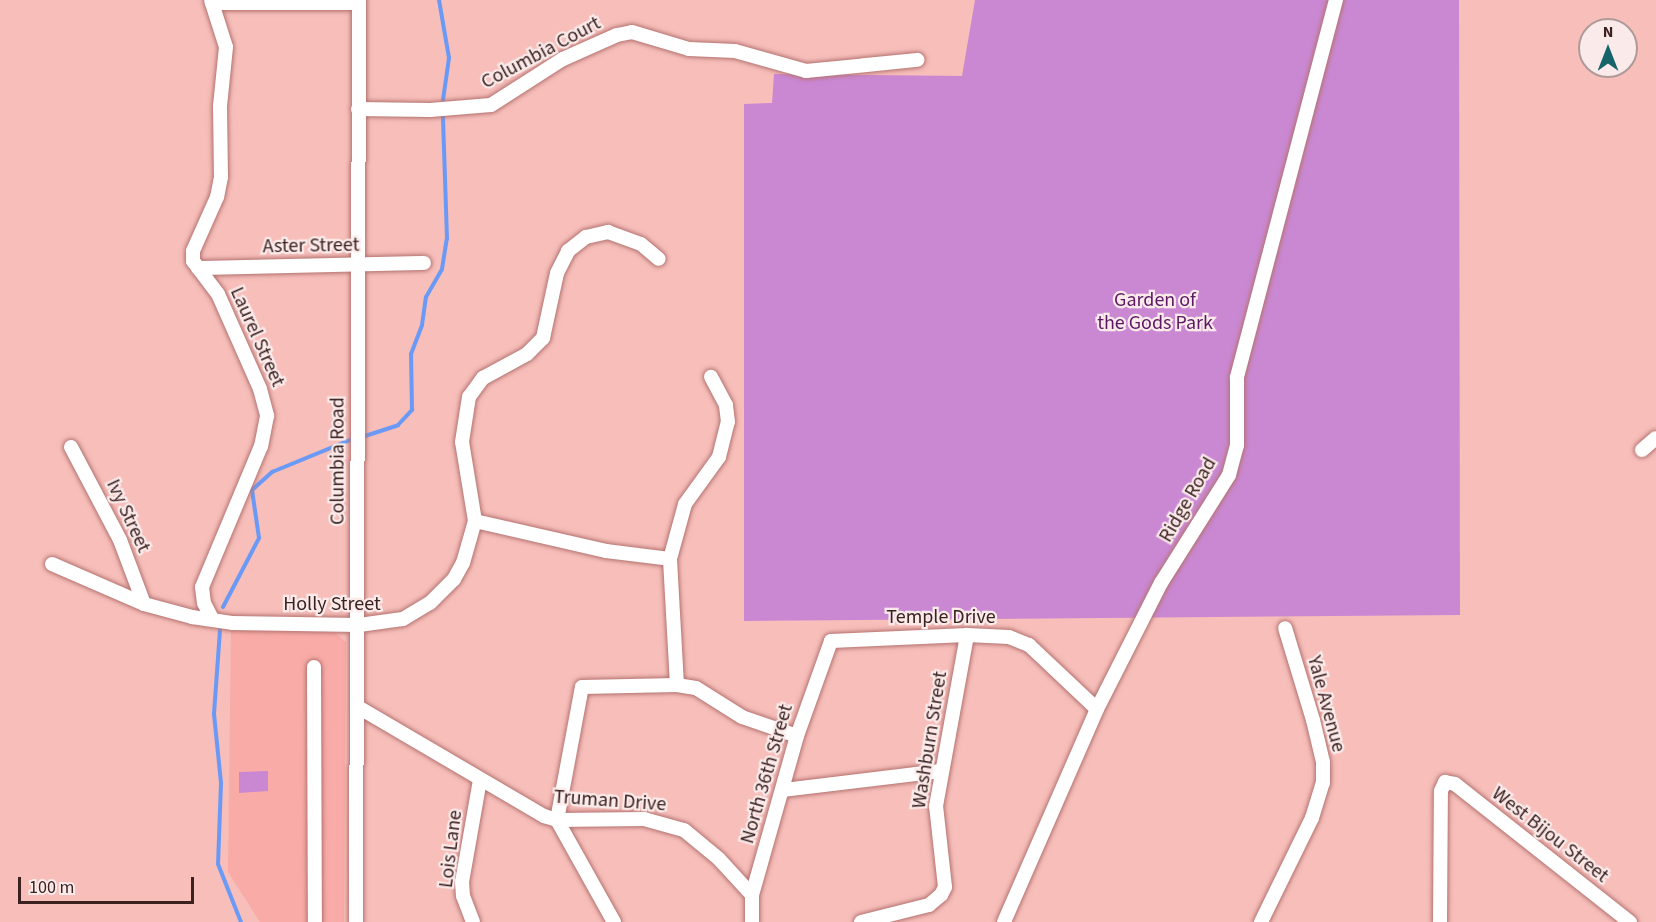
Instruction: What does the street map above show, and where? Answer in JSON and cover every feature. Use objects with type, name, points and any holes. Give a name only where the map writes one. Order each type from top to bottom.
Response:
[{"type":"street","name":"Ridge Road","points":[[1004,922],[1097,709],[1161,583],[1206,514],[1234,458],[1237,376],[1336,0]]},
{"type":"street","points":[[198,268],[193,261],[193,251],[217,197],[221,177],[226,47],[212,1],[358,2]]},
{"type":"street","name":"Columbia Road","points":[[356,922],[359,625],[358,2]]},
{"type":"street","name":"Columbia Court","points":[[358,109],[442,110],[491,105],[563,59],[617,35],[632,33],[681,47],[735,51],[806,71],[917,60]]},
{"type":"street","points":[[660,259],[641,243],[608,232],[586,237],[568,251],[557,273],[543,338],[527,354],[483,378],[469,397],[462,442],[475,521],[606,551],[670,559]]},
{"type":"street","name":"Aster Street","points":[[198,268],[424,263]]},
{"type":"street","name":"Laurel Street","points":[[198,268],[218,294],[260,389],[267,416],[261,446],[202,587],[204,603],[212,619]]},
{"type":"street","points":[[677,685],[670,559],[685,504],[711,471],[725,440],[726,405],[711,377]]},
{"type":"street","points":[[1642,450],[1656,438]]},
{"type":"street","name":"Ivy Street","points":[[71,447],[120,540],[144,604]]},
{"type":"street","name":"Holly Street","points":[[52,564],[144,604],[212,619],[359,625],[403,619],[430,603],[454,579],[463,563],[475,521]]},
{"type":"street","name":"Yale Avenue","points":[[1261,922],[1312,818],[1323,783],[1323,762],[1313,720],[1285,628]]},
{"type":"street","name":"Temple Drive","points":[[831,641],[968,635],[1009,637],[1029,645],[1097,709]]},
{"type":"street","name":"Washburn Street","points":[[861,922],[929,905],[941,895],[945,886],[936,826],[940,771],[968,635]]},
{"type":"street","name":"North 36th Street","points":[[752,922],[752,895],[797,736],[831,641]]},
{"type":"street","points":[[314,667],[315,922]]},
{"type":"street","points":[[614,922],[556,820],[582,687],[677,685],[708,694],[742,717],[797,736]]},
{"type":"street","name":"Truman Drive","points":[[358,707],[480,780],[556,820],[644,819],[673,825],[701,842],[752,895]]},
{"type":"street","points":[[783,790],[940,771]]},
{"type":"street","name":"Lois Lane","points":[[473,922],[463,896],[462,882],[480,780]]},
{"type":"street","name":"West Bijou Street","points":[[1440,922],[1441,791],[1445,782],[1455,784],[1630,922]]},
{"type":"shaded area","points":[[231,628],[333,631],[346,642],[344,922],[260,922],[228,872]]},
{"type":"green space","name":"Garden of the Gods Park","points":[[975,0],[1459,0],[1460,615],[744,621],[744,104],[772,103],[774,74],[962,76]]},
{"type":"green space","points":[[268,771],[268,791],[239,793],[239,772]]},
{"type":"waterway","points":[[439,0],[449,58],[443,100]]},
{"type":"waterway","points":[[362,437],[398,425],[412,410],[411,354],[422,325],[426,297],[442,269],[447,239],[443,116]]},
{"type":"waterway","points":[[223,607],[259,538],[252,490],[272,472],[355,438]]},
{"type":"waterway","points":[[220,630],[214,714],[221,783],[218,864],[241,922]]}]
